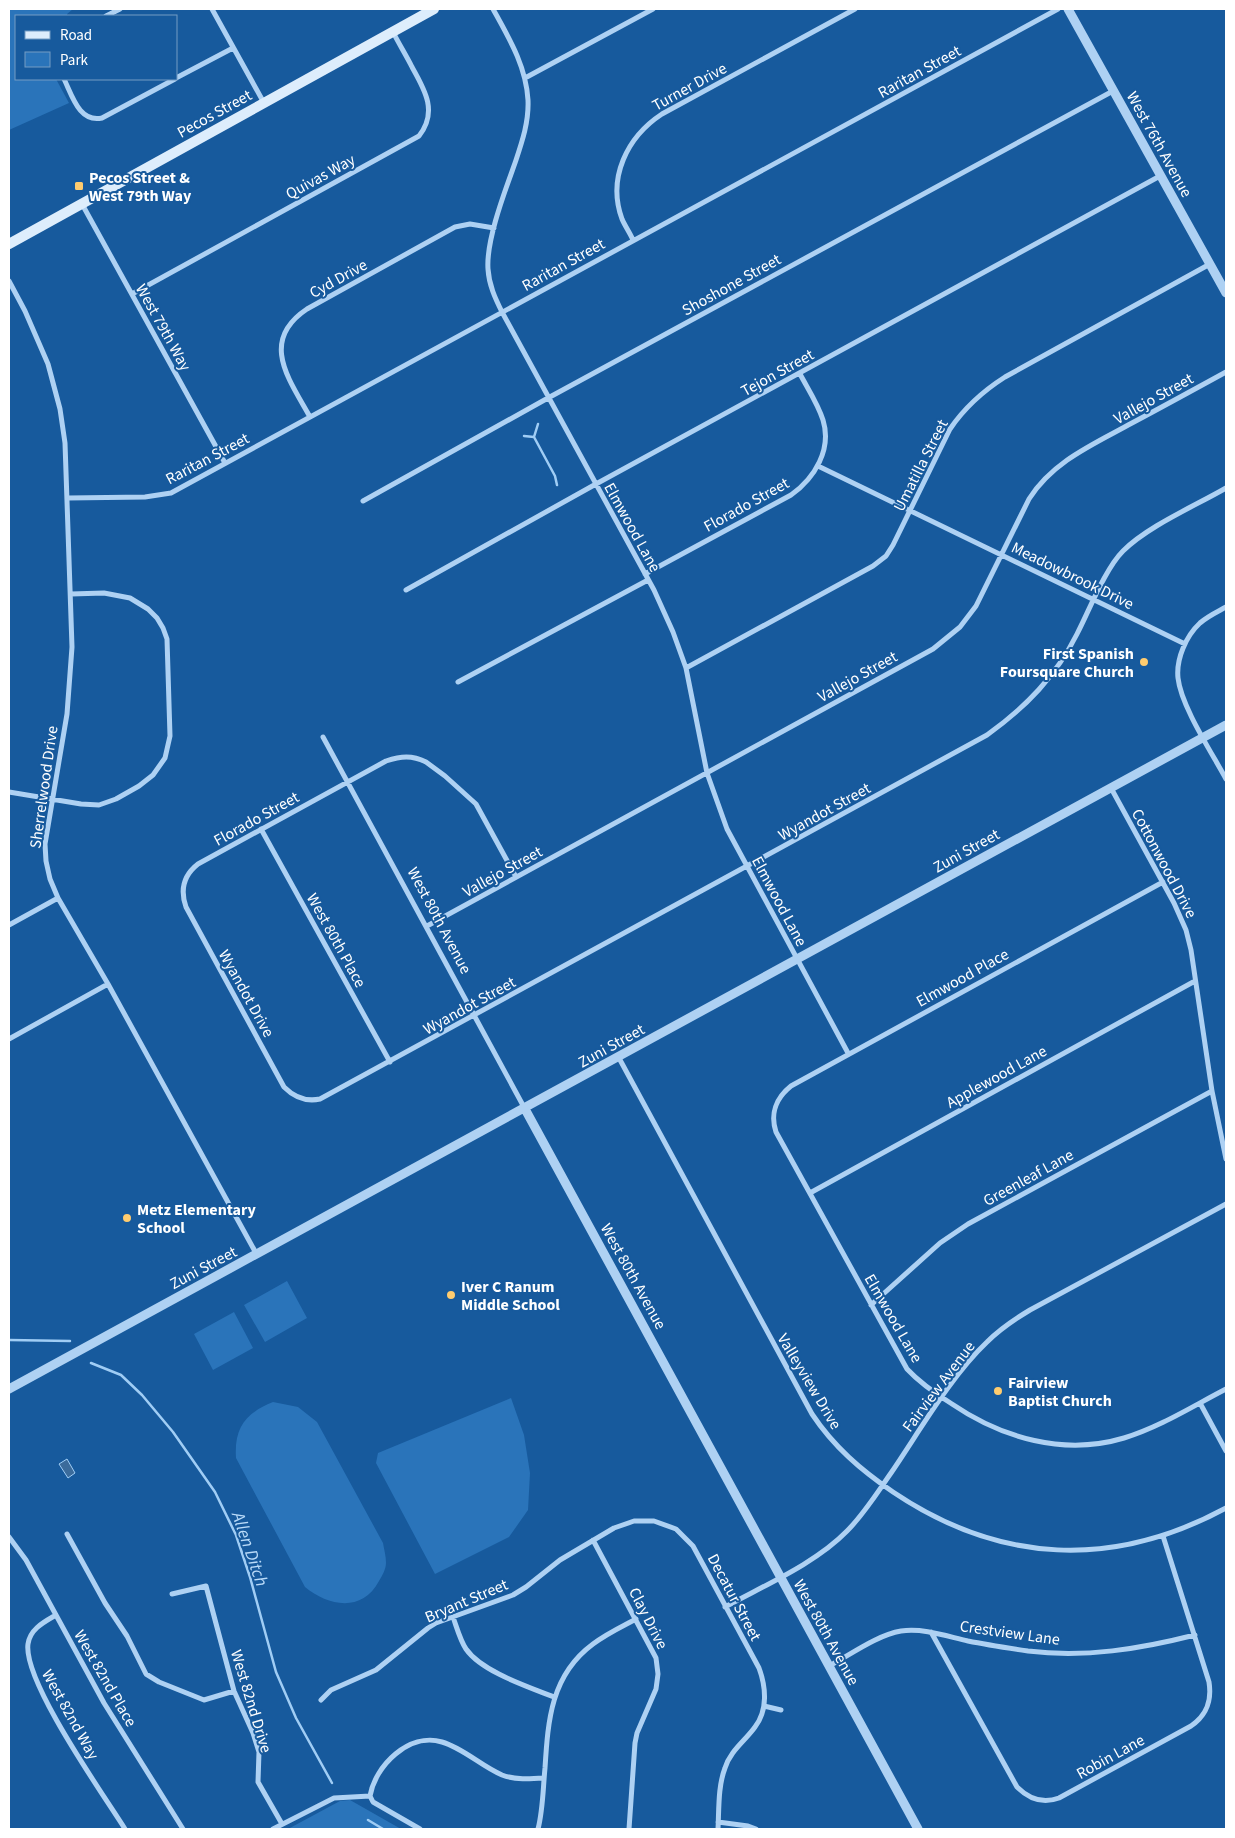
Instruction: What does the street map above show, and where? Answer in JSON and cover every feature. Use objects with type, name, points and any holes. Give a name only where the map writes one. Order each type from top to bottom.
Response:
[{"type":"main road","name":"Pecos Street","points":[[9,244],[434,9]]},
{"type":"street","points":[[108,15],[120,9]]},
{"type":"street","points":[[212,9],[264,103]]},
{"type":"street","name":"Elmwood Lane","points":[[493,9],[518,56],[525,78],[528,100],[527,124],[522,144],[494,228],[490,248],[488,270],[492,291],[548,398],[645,574],[671,627],[686,668],[708,773],[727,829],[848,1053]]},
{"type":"street","points":[[525,78],[653,9]]},
{"type":"street","name":"Turner Drive","points":[[633,240],[622,220],[619,206],[618,179],[623,159],[631,143],[645,127],[662,114],[855,9]]},
{"type":"street","name":"Raritan Street","points":[[68,498],[161,495],[171,493],[1058,9]]},
{"type":"street","name":"West 76th Avenue","points":[[1068,9],[1226,293]]},
{"type":"street","name":"Quivas Way","points":[[132,294],[419,136],[427,122],[429,101],[424,87],[392,32]]},
{"type":"street","points":[[178,77],[233,48]]},
{"type":"street","points":[[65,80],[81,112],[88,118],[96,119],[102,118],[172,80]]},
{"type":"street","name":"Shoshone Street","points":[[363,501],[548,398],[1113,91]]},
{"type":"street","name":"Tejon Street","points":[[406,590],[1160,176]]},
{"type":"street","name":"West 79th Way","points":[[82,204],[225,463]]},
{"type":"street","name":"Cyd Drive","points":[[310,417],[285,371],[281,356],[284,332],[294,318],[455,227],[470,224],[494,228]]},
{"type":"street","name":"Umatilla Street","points":[[686,668],[886,556],[950,429],[979,396],[1005,378],[1210,264]]},
{"type":"street","name":"Sherrelwood Drive","points":[[9,281],[40,342],[55,386],[64,432],[68,498],[72,647],[66,722],[46,833],[45,854],[50,879],[58,898],[108,984],[257,1255]]},
{"type":"street","name":"Vallejo Street","points":[[427,926],[708,773],[945,640],[960,626],[976,606],[1036,488],[1054,469],[1079,453],[1226,372]]},
{"type":"street","name":"Florado Street","points":[[645,574],[791,495],[806,483],[818,466],[824,446],[825,428],[822,415],[800,374]]},
{"type":"street","name":"Meadowbrook Drive","points":[[818,466],[1185,644]]},
{"type":"street","name":"Wyandot Street","points":[[308,1100],[327,1097],[960,750],[1010,719],[1038,692],[1056,670],[1117,557],[1133,542],[1226,488]]},
{"type":"street","points":[[458,682],[648,580]]},
{"type":"street","points":[[9,792],[94,805],[116,799],[139,786],[153,775],[165,758],[170,736],[167,639],[163,628],[148,609],[130,598],[104,593],[71,594]]},
{"type":"street","points":[[1226,607],[1200,623],[1185,644],[1180,659],[1178,679],[1184,699],[1226,779]]},
{"type":"street","name":"Zuni Street","points":[[9,1389],[1226,725]]},
{"type":"street","name":"West 80th Avenue","points":[[324,737],[918,1829]]},
{"type":"street","points":[[347,781],[395,757],[408,756],[426,762],[445,776],[476,804],[516,877]]},
{"type":"street","name":"Florado Street","points":[[184,884],[188,875],[198,864],[347,781]]},
{"type":"street","name":"Cottonwood Drive","points":[[1111,788],[1163,882],[1186,930],[1212,1091],[1226,1159]]},
{"type":"street","name":"West 80th Place","points":[[261,829],[390,1062]]},
{"type":"street","name":"Elmwood Place","points":[[778,1099],[790,1086],[848,1053],[1163,882]]},
{"type":"street","name":"Wyandot Drive","points":[[184,884],[183,894],[186,907],[284,1087],[294,1096],[308,1100]]},
{"type":"street","points":[[9,925],[58,898]]},
{"type":"street","name":"Applewood Lane","points":[[810,1193],[1195,982]]},
{"type":"street","points":[[9,1039],[108,984]]},
{"type":"street","name":"Valleyview Drive","points":[[618,1058],[812,1414],[833,1443],[848,1459],[883,1485],[940,1520],[969,1532],[1009,1544],[1060,1550],[1122,1546],[1163,1536],[1201,1522],[1226,1508]]},
{"type":"street","name":"Greenleaf Lane","points":[[871,1305],[922,1258],[968,1224],[1212,1091]]},
{"type":"street","name":"Elmwood Lane","points":[[778,1099],[773,1117],[776,1132],[907,1369],[914,1377],[968,1415],[1003,1432],[1032,1441],[1078,1445],[1110,1442],[1142,1432],[1226,1389]]},
{"type":"street","name":"Fairview Avenue","points":[[725,1607],[815,1557],[841,1538],[883,1485],[942,1398],[987,1341],[1016,1318],[1226,1204]]},
{"type":"street","points":[[1200,1403],[1226,1452]]},
{"type":"street","name":"Bryant Street","points":[[320,1700],[331,1690],[376,1670],[428,1628],[513,1595],[526,1588],[560,1560],[628,1522],[654,1521]]},
{"type":"street","name":"Decatur Street","points":[[654,1521],[668,1525],[686,1537],[693,1546],[759,1668],[764,1687],[764,1706],[756,1726],[731,1755],[725,1767],[722,1778],[718,1829]]},
{"type":"street","points":[[67,1534],[105,1603],[127,1636],[146,1674],[159,1682],[204,1700],[234,1691]]},
{"type":"street","name":"Robin Lane","points":[[931,1632],[1017,1787],[1027,1796],[1045,1801],[1059,1798],[1191,1726],[1203,1716],[1207,1708],[1210,1692],[1195,1636],[1163,1536]]},
{"type":"street","name":"West 82nd Place","points":[[9,1537],[26,1560],[104,1703],[183,1829]]},
{"type":"street","name":"Clay Drive","points":[[593,1540],[654,1652],[658,1674],[656,1689],[637,1733],[630,1829]]},
{"type":"street","name":"West 82nd Drive","points":[[172,1594],[206,1586],[234,1691],[253,1733],[259,1752],[258,1782],[282,1824]]},
{"type":"street","name":"West 82nd Way","points":[[56,1615],[39,1626],[30,1636],[28,1649],[33,1672],[72,1746],[125,1829]]},
{"type":"street","points":[[453,1617],[462,1643],[475,1658],[508,1678],[554,1697]]},
{"type":"street","points":[[538,1829],[547,1732],[554,1697],[569,1668],[586,1650],[605,1635],[636,1619]]},
{"type":"street","name":"Crestview Lane","points":[[829,1666],[881,1638],[893,1633],[912,1630],[999,1646],[1060,1653],[1089,1653],[1139,1648],[1195,1636]]},
{"type":"street","points":[[764,1706],[781,1710]]},
{"type":"street","points":[[370,1796],[376,1778],[385,1763],[400,1751],[430,1740],[448,1744],[503,1775],[521,1779],[544,1778]]},
{"type":"street","points":[[273,1829],[334,1798],[370,1796]]},
{"type":"street","points":[[370,1796],[374,1802],[420,1829]]},
{"type":"street","points":[[718,1822],[748,1826],[756,1829]]},
{"type":"green space","points":[[9,9],[73,9],[67,15],[15,15],[15,80],[57,80],[69,103],[9,130]]},
{"type":"green space","points":[[287,1281],[307,1318],[265,1342],[244,1305]]},
{"type":"green space","points":[[234,1312],[253,1348],[213,1370],[194,1334]]},
{"type":"green space","points":[[511,1398],[524,1435],[530,1473],[528,1510],[509,1537],[435,1574],[376,1463],[378,1453]]},
{"type":"green space","points":[[273,1402],[298,1407],[317,1422],[383,1543],[386,1560],[385,1570],[372,1591],[364,1598],[354,1602],[334,1602],[314,1594],[305,1587],[236,1458],[237,1438],[244,1422],[256,1411]]},
{"type":"green space","points":[[350,1800],[401,1829],[288,1829],[340,1801]]},
{"type":"shaded area","points":[[67,1459],[75,1473],[68,1478],[59,1464]]},
{"type":"waterway","points":[[538,424],[534,437],[555,476],[557,485]]},
{"type":"waterway","points":[[524,436],[534,437]]},
{"type":"waterway","name":"Allen Ditch","points":[[9,1340],[70,1341]]},
{"type":"waterway","name":"Allen Ditch","points":[[91,1363],[121,1375],[142,1395],[173,1432],[215,1492],[236,1535],[250,1577],[276,1672],[296,1718],[332,1783]]},
{"type":"waterway","name":"Allen Ditch","points":[[368,1820],[383,1829]]},
{"type":"place","name":"Pecos Street & West 79th Way","points":[[79,186]]},
{"type":"place","name":"First Spanish Foursquare Church","points":[[1144,662]]},
{"type":"place","name":"Metz Elementary School","points":[[127,1218]]},
{"type":"place","name":"Iver C Ranum Middle School","points":[[451,1295]]},
{"type":"place","name":"Fairview Baptist Church","points":[[998,1391]]}]
